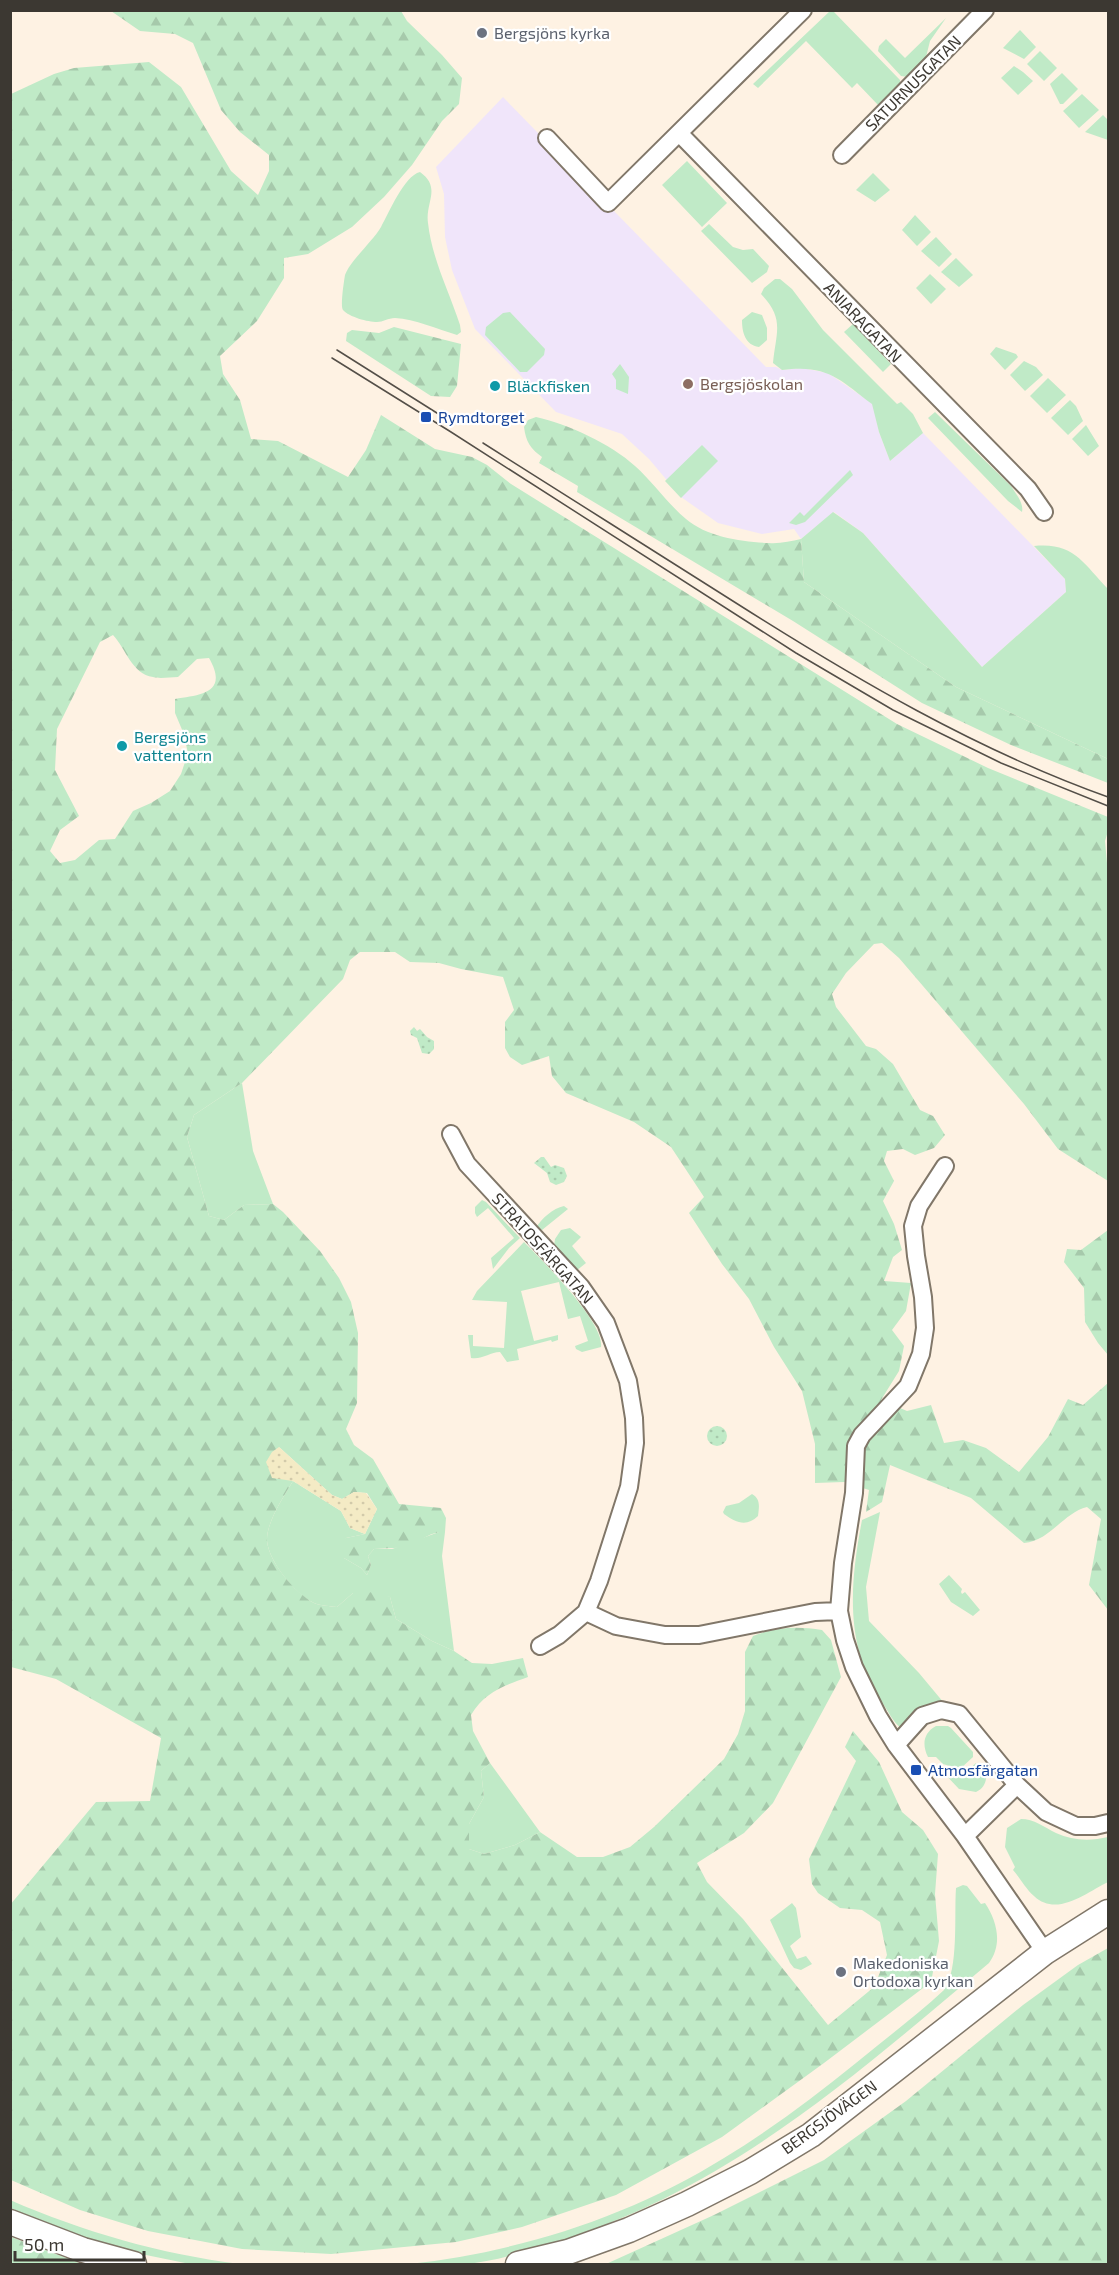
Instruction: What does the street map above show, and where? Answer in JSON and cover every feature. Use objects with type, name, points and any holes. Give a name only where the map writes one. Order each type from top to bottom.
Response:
[{"type":"street","points":[[547,138],[608,202],[803,10]]},
{"type":"street","name":"SATURNUSGATAN","points":[[842,155],[985,10]]},
{"type":"street","name":"ANIARAGATAN","points":[[679,133],[1028,489],[1044,512]]},
{"type":"street","name":"STRATOSFÄRGATAN","points":[[451,1134],[466,1164],[581,1287],[606,1323],[628,1381],[634,1418],[635,1443],[629,1487],[599,1581],[586,1612],[559,1635],[540,1646]]},
{"type":"street","points":[[945,1166],[919,1206],[913,1226],[925,1328],[921,1354],[908,1386],[862,1435],[856,1446],[854,1493],[843,1563],[839,1611],[844,1640],[867,1697],[896,1744],[1045,1952]]},
{"type":"street","points":[[586,1612],[616,1626],[665,1635],[699,1635],[815,1612],[839,1611]]},
{"type":"street","points":[[896,1744],[922,1716],[941,1710],[959,1714],[1017,1785],[1047,1812],[1076,1826],[1108,1823]]},
{"type":"street","points":[[964,1836],[1017,1785]]},
{"type":"street","name":"BERGSJÖVÄGEN","points":[[518,2265],[568,2252],[629,2230],[750,2172],[811,2134],[1045,1952],[1108,1912]]},
{"type":"street","points":[[10,2222],[83,2250],[134,2265]]},
{"type":"shaded area","name":"Bergsjöskolan","points":[[503,97],[766,367],[776,367],[782,370],[802,368],[828,373],[873,404],[879,432],[890,461],[923,433],[1065,579],[1066,592],[982,667],[863,533],[834,512],[801,539],[794,529],[762,534],[718,523],[681,497],[649,459],[622,434],[556,412],[475,329],[452,270],[445,237],[444,194],[436,167]]},
{"type":"green space","points":[[111,11],[401,11],[407,21],[462,78],[459,104],[442,121],[412,165],[384,197],[352,227],[308,254],[284,258],[284,278],[257,321],[220,356],[223,374],[240,400],[251,439],[278,441],[348,477],[366,450],[381,415],[435,449],[472,457],[487,465],[511,484],[897,724],[988,768],[1108,817],[1105,841],[1108,874],[1108,1181],[1058,1149],[1024,1104],[899,958],[882,943],[874,944],[846,973],[832,994],[836,1007],[866,1046],[876,1049],[893,1064],[920,1110],[933,1116],[945,1135],[934,1148],[915,1155],[903,1149],[887,1151],[884,1161],[894,1181],[883,1201],[894,1224],[902,1250],[893,1257],[884,1281],[911,1283],[906,1311],[892,1330],[904,1346],[899,1371],[881,1400],[907,1411],[931,1405],[944,1443],[963,1440],[986,1448],[1019,1472],[1048,1437],[1068,1399],[1083,1405],[1108,1383],[1108,1610],[1089,1585],[1101,1519],[1087,1507],[1078,1510],[1041,1537],[1024,1543],[971,1498],[890,1465],[882,1502],[866,1512],[869,1490],[844,1482],[815,1483],[815,1444],[802,1391],[774,1347],[749,1299],[722,1264],[689,1213],[704,1197],[671,1147],[634,1122],[566,1093],[552,1076],[549,1056],[522,1065],[510,1057],[505,1048],[505,1022],[514,1010],[503,977],[439,963],[410,962],[395,952],[360,952],[350,960],[343,979],[242,1083],[194,1115],[187,1137],[209,1216],[224,1220],[244,1205],[273,1204],[320,1251],[339,1278],[351,1302],[358,1333],[357,1403],[346,1429],[354,1445],[373,1459],[399,1504],[441,1508],[446,1518],[445,1532],[427,1536],[413,1547],[374,1549],[368,1556],[371,1565],[367,1575],[361,1568],[344,1558],[340,1546],[346,1538],[365,1534],[377,1509],[367,1493],[354,1492],[342,1499],[332,1495],[279,1447],[293,1481],[276,1510],[267,1534],[269,1549],[278,1567],[291,1585],[320,1605],[337,1607],[353,1593],[377,1592],[390,1597],[396,1619],[472,1663],[492,1664],[523,1658],[528,1677],[489,1695],[471,1715],[473,1731],[490,1763],[481,1771],[484,1797],[469,1824],[469,1849],[484,1854],[515,1845],[540,1832],[577,1857],[603,1857],[630,1847],[654,1827],[724,1759],[738,1734],[745,1711],[745,1652],[753,1636],[778,1629],[804,1628],[822,1630],[831,1640],[841,1677],[773,1803],[744,1833],[697,1863],[707,1882],[743,1919],[828,2025],[874,1987],[887,1955],[880,1922],[862,1910],[840,1908],[818,1893],[812,1884],[809,1859],[856,1761],[845,1747],[853,1731],[879,1762],[902,1812],[923,1830],[938,1854],[935,1894],[939,1941],[931,1982],[722,2137],[616,2195],[522,2227],[456,2242],[331,2254],[242,2249],[148,2231],[80,2210],[11,2180],[10,1905],[96,1802],[150,1801],[161,1738],[56,1679],[11,1667],[11,94],[54,74],[74,68],[149,62],[181,87],[231,171],[258,195],[269,171],[269,155],[240,132],[221,110],[193,43],[175,34],[140,31]],"holes":[[[113,635],[130,660],[146,675],[159,678],[178,677],[197,659],[209,658],[216,679],[209,690],[194,696],[175,699],[175,713],[188,753],[181,774],[170,791],[133,811],[115,839],[99,840],[75,860],[60,863],[50,851],[60,830],[79,816],[55,770],[57,729],[100,642]]]},
{"type":"green space","points":[[830,11],[834,12],[900,80],[900,85],[879,106],[857,83],[852,88],[806,41],[758,88],[753,84]]},
{"type":"green space","points":[[946,18],[930,41],[925,61],[908,77],[901,76],[878,51],[879,46],[886,39],[905,58]]},
{"type":"green space","points":[[1020,30],[1036,47],[1024,59],[1003,48]]},
{"type":"green space","points":[[1040,51],[1057,68],[1044,81],[1027,64]]},
{"type":"green space","points":[[1014,66],[1033,81],[1018,95],[1001,78]]},
{"type":"green space","points":[[1062,73],[1078,89],[1063,104],[1060,104],[1050,84]]},
{"type":"green space","points":[[1082,94],[1099,110],[1079,128],[1063,111]]},
{"type":"green space","points":[[1103,115],[1108,120],[1108,140],[1085,132]]},
{"type":"green space","points":[[687,161],[727,203],[702,227],[662,185]]},
{"type":"green space","points":[[420,172],[430,184],[428,223],[430,236],[460,325],[461,332],[457,335],[403,319],[392,318],[377,322],[364,320],[350,315],[342,308],[345,275],[348,269],[377,233],[408,180]]},
{"type":"green space","points":[[873,173],[890,190],[875,202],[856,190]]},
{"type":"green space","points":[[915,215],[931,232],[917,246],[902,230]]},
{"type":"green space","points":[[709,224],[733,247],[743,250],[753,249],[769,266],[767,272],[752,283],[701,231]]},
{"type":"green space","points":[[936,237],[952,254],[939,267],[921,251]]},
{"type":"green space","points":[[956,258],[973,275],[959,287],[941,272]]},
{"type":"green space","points":[[930,274],[946,289],[931,304],[916,288]]},
{"type":"green space","points":[[775,279],[780,279],[792,289],[823,330],[897,404],[901,402],[913,414],[923,433],[890,461],[872,404],[832,375],[810,369],[782,370],[773,363],[777,334],[776,319],[769,303],[761,294],[764,288]]},
{"type":"green space","points":[[510,312],[545,349],[544,355],[527,372],[520,372],[485,335],[486,327],[503,313]]},
{"type":"green space","points":[[752,312],[762,315],[767,328],[767,340],[759,347],[747,341],[743,329],[742,320]]},
{"type":"green space","points":[[853,324],[891,364],[883,372],[844,332]]},
{"type":"green space","points":[[394,327],[461,344],[457,386],[450,397],[431,396],[346,341],[347,333],[352,330],[379,333]]},
{"type":"green space","points":[[996,347],[1016,354],[1018,357],[1005,370],[990,354]]},
{"type":"green space","points":[[1024,361],[1036,367],[1043,375],[1025,391],[1010,375]]},
{"type":"green space","points":[[620,364],[629,377],[628,394],[616,389],[616,380],[612,374]]},
{"type":"green space","points":[[1048,378],[1066,395],[1047,413],[1030,396]]},
{"type":"green space","points":[[1070,400],[1076,406],[1083,421],[1068,435],[1051,418]]},
{"type":"green space","points":[[935,412],[1011,486],[1021,502],[1022,512],[1008,501],[928,418]]},
{"type":"green space","points":[[536,417],[575,430],[614,450],[642,472],[686,519],[704,530],[736,540],[777,543],[801,539],[804,582],[956,687],[1108,759],[1108,783],[1011,745],[922,703],[793,621],[577,492],[578,486],[539,463],[542,457],[529,444],[524,427],[528,420]]},
{"type":"green space","points":[[1086,425],[1099,446],[1088,456],[1072,439]]},
{"type":"green space","points":[[702,445],[718,461],[681,498],[665,481]]},
{"type":"green space","points":[[850,470],[853,475],[805,522],[796,525],[789,523],[800,512],[804,516]]},
{"type":"green space","points":[[833,512],[863,533],[982,667],[1066,592],[1065,579],[1034,546],[1059,547],[1077,556],[1108,589],[1108,759],[956,687],[804,582],[801,539]]},
{"type":"green space","points":[[414,1027],[417,1031],[420,1029],[434,1041],[434,1049],[429,1054],[422,1053],[417,1038],[411,1035],[410,1031]]},
{"type":"green space","points":[[242,1083],[253,1151],[273,1204],[244,1205],[224,1220],[209,1216],[187,1137],[194,1115]]},
{"type":"green space","points":[[544,1157],[551,1167],[555,1165],[564,1168],[567,1176],[564,1182],[556,1185],[550,1182],[547,1173],[534,1163]]},
{"type":"green space","points":[[482,1200],[520,1238],[493,1269],[491,1258],[514,1238],[488,1208],[477,1217],[475,1207]]},
{"type":"green space","points":[[564,1206],[568,1209],[542,1230],[536,1228],[548,1214]]},
{"type":"green space","points":[[570,1228],[581,1237],[572,1246],[586,1263],[576,1271],[554,1246],[555,1239],[561,1230]]},
{"type":"green space","points":[[1108,1230],[1108,1355],[1085,1322],[1084,1288],[1064,1262],[1067,1249],[1081,1250]]},
{"type":"green space","points":[[524,1242],[557,1276],[583,1308],[600,1336],[601,1347],[582,1352],[576,1349],[575,1346],[588,1341],[580,1316],[568,1319],[559,1282],[521,1291],[534,1341],[558,1335],[558,1340],[517,1349],[519,1360],[507,1362],[500,1352],[471,1358],[468,1335],[473,1335],[473,1346],[504,1348],[507,1302],[472,1300],[477,1291]]},
{"type":"green space","points":[[717,1426],[724,1429],[727,1436],[724,1443],[717,1446],[710,1443],[707,1436],[710,1429]]},
{"type":"green space","points":[[293,1481],[341,1511],[350,1528],[365,1534],[346,1538],[344,1558],[361,1568],[367,1575],[371,1565],[368,1556],[374,1549],[392,1549],[439,1532],[445,1532],[442,1556],[454,1651],[432,1641],[396,1619],[390,1597],[353,1593],[337,1607],[325,1606],[307,1599],[291,1585],[273,1558],[267,1534],[272,1518]]},
{"type":"green space","points":[[752,1494],[757,1498],[759,1504],[758,1516],[750,1522],[733,1520],[724,1514],[726,1506],[739,1503]]},
{"type":"green space","points":[[880,1512],[866,1587],[869,1621],[944,1703],[920,1709],[901,1728],[870,1681],[861,1659],[853,1614],[855,1567],[862,1520]]},
{"type":"green space","points":[[949,1575],[962,1589],[962,1594],[965,1592],[980,1610],[973,1616],[951,1602],[939,1584]]},
{"type":"green space","points":[[936,1726],[951,1728],[973,1752],[973,1757],[960,1769],[943,1764],[936,1757],[928,1757],[925,1748],[926,1736]]},
{"type":"green space","points":[[490,1763],[540,1832],[515,1845],[484,1854],[469,1849],[469,1824],[484,1797],[481,1771]]},
{"type":"green space","points":[[976,1763],[980,1771],[985,1770],[986,1777],[984,1786],[976,1792],[959,1789],[942,1771],[962,1775]]},
{"type":"green space","points":[[1021,1819],[1035,1822],[1069,1838],[1089,1840],[1108,1837],[1108,1882],[1081,1897],[1062,1904],[1043,1902],[1034,1896],[1013,1870],[1015,1867],[1005,1847],[1007,1828]]},
{"type":"green space","points":[[967,1886],[981,1904],[985,1903],[993,1917],[997,1940],[989,1963],[888,2048],[785,2126],[731,2161],[675,2193],[615,2220],[552,2243],[497,2259],[456,2265],[409,2264],[491,2251],[532,2241],[612,2214],[688,2179],[792,2113],[944,1990],[949,1981],[954,1956],[956,1888]]},
{"type":"green space","points":[[792,1903],[796,1908],[801,1937],[790,1946],[797,1959],[806,1956],[812,1964],[801,1970],[794,1968],[790,1963],[770,1920]]},
{"type":"green space","points":[[1108,1948],[1108,2264],[606,2264],[714,2215],[824,2160],[906,2101],[1023,2005],[1078,1965]]},
{"type":"green space","points":[[10,2200],[94,2232],[152,2248],[240,2264],[190,2264],[102,2243],[39,2221],[11,2208]]},
{"type":"green space","points":[[11,2237],[82,2264],[11,2264]]},
{"type":"sand","points":[[279,1447],[332,1495],[342,1499],[354,1492],[366,1493],[377,1509],[365,1534],[350,1528],[341,1511],[293,1481],[272,1478],[266,1462],[272,1452]]},
{"type":"tram line","points":[[337,350],[448,420]]},
{"type":"tram line","points":[[332,358],[796,653],[893,710],[1001,763],[1108,806]]},
{"type":"tram line","points":[[483,443],[780,631],[871,685],[963,735],[1108,797]]},
{"type":"place","name":"Bergsjöns kyrka","points":[[482,33]]},
{"type":"place","name":"Bergsjöskolan","points":[[688,384]]},
{"type":"place","name":"Bläckfisken","points":[[495,386]]},
{"type":"place","name":"Rymdtorget","points":[[426,417]]},
{"type":"place","name":"Bergsjöns vattentorn","points":[[122,746]]},
{"type":"place","name":"Atmosfärgatan","points":[[916,1770]]},
{"type":"place","name":"Makedoniska Ortodoxa kyrkan","points":[[841,1972]]}]
